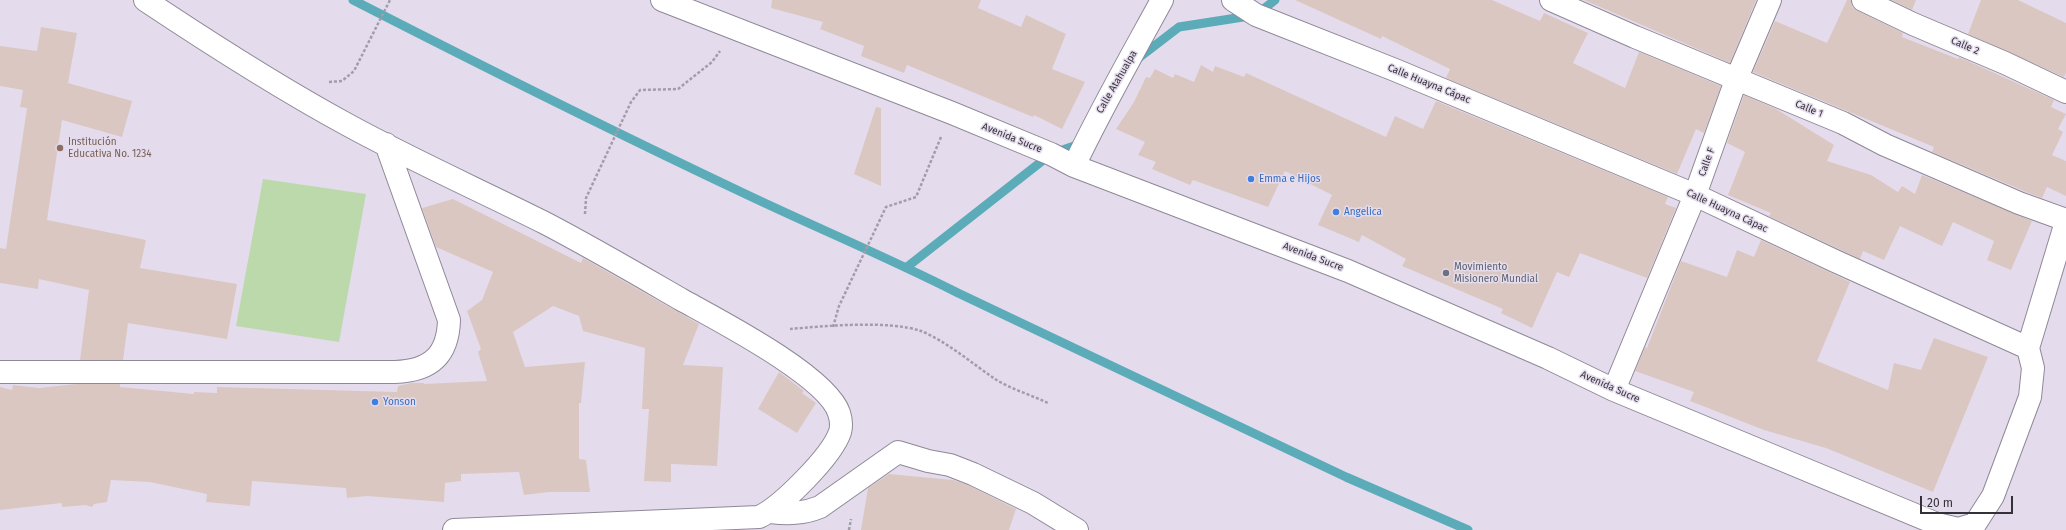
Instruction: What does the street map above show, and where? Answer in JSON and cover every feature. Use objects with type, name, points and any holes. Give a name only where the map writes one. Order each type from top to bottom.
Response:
[{"type":"street","points":[[145,0],[284,89],[386,144],[559,231],[728,325],[796,367],[813,380],[834,403],[841,422],[840,432],[820,463],[770,512]]},
{"type":"street","name":"Avenida Sucre","points":[[662,0],[952,113],[1051,154],[1074,166],[1348,271],[1548,358],[1614,390],[1937,524],[1958,530]]},
{"type":"street","name":"Calle Atahualpa","points":[[1074,166],[1098,114],[1126,68],[1162,0]]},
{"type":"street","name":"Calle Huayna Cápac","points":[[1233,0],[1256,15],[1403,73],[1695,195],[1835,261],[2028,348]]},
{"type":"street","name":"Calle 1","points":[[1551,0],[1736,80],[1823,115],[1885,145],[2019,203],[2066,221]]},
{"type":"street","name":"Calle F","points":[[1614,390],[1695,195],[1736,80],[1770,0]]},
{"type":"street","name":"Calle 2","points":[[1863,0],[1913,24],[2005,63],[2066,92]]},
{"type":"street","points":[[0,372],[394,372],[426,367],[436,358],[444,347],[449,335],[449,320],[386,144]]},
{"type":"street","points":[[1958,530],[1975,524],[1993,496],[2030,397],[2033,368],[2028,348],[2066,221]]},
{"type":"street","points":[[454,530],[750,519],[770,512],[795,514],[807,512],[820,507],[898,452],[928,461],[950,465],[973,474],[1033,503],[1077,530]]},
{"type":"path","points":[[328,82],[342,81],[354,71],[390,0]]},
{"type":"path","points":[[586,198],[631,102],[640,90],[678,89],[712,62],[738,29]]},
{"type":"path","points":[[833,327],[839,306],[886,207],[916,197],[952,113]]},
{"type":"path","points":[[785,330],[833,327],[897,326],[921,332],[960,354],[997,380],[1048,403]]},
{"type":"green space","points":[[263,179],[366,194],[339,342],[236,326]]},
{"type":"building","points":[[772,0],[981,0],[978,8],[1021,27],[1026,15],[1066,34],[1052,69],[1085,82],[1062,129],[1034,115],[1033,117],[907,65],[904,73],[861,56],[864,46],[820,29],[823,22],[771,8]]},
{"type":"building","points":[[1295,0],[1492,0],[1540,21],[1544,13],[1588,33],[1573,63],[1625,88],[1639,52],[1721,86],[1704,133],[1696,129],[1677,174],[1446,78],[1450,69],[1382,36],[1381,39]]},
{"type":"building","points":[[1584,0],[1756,0],[1730,63]]},
{"type":"building","points":[[1847,0],[1851,0],[1852,7],[1858,11],[1903,33],[1902,37],[1958,59],[1959,57],[2054,100],[2051,107],[2066,114],[2058,129],[2063,132],[2052,155],[2066,161],[2066,196],[2047,187],[2042,198],[2024,191],[1932,152],[1934,147],[1753,72],[1775,21],[1827,43]]},
{"type":"building","points":[[1892,0],[1916,0],[1912,10]]},
{"type":"building","points":[[1981,0],[2018,0],[2066,23],[2066,73],[2064,77],[1968,34]]},
{"type":"building","points":[[41,27],[77,33],[68,83],[132,101],[122,137],[62,120],[47,220],[146,240],[140,268],[237,284],[227,339],[128,323],[123,360],[80,360],[89,290],[39,279],[38,289],[0,283],[0,248],[6,249],[27,108],[20,107],[23,90],[0,86],[0,46],[37,51]]},
{"type":"building","points":[[1201,65],[1213,72],[1215,66],[1244,77],[1246,73],[1386,137],[1395,116],[1423,129],[1436,101],[1668,197],[1665,204],[1676,208],[1647,278],[1580,253],[1569,277],[1557,272],[1532,328],[1501,313],[1503,309],[1402,266],[1406,259],[1362,235],[1359,242],[1318,225],[1332,195],[1285,171],[1268,207],[1193,180],[1190,185],[1152,169],[1156,162],[1138,155],[1145,142],[1116,129],[1134,102],[1146,77],[1150,78],[1155,69],[1173,78],[1175,74],[1194,82]]},
{"type":"building","points":[[1744,95],[1776,109],[1834,145],[1827,161],[1871,175],[1898,192],[1902,186],[1915,194],[1922,175],[2032,221],[2011,270],[1987,260],[1994,241],[1953,222],[1942,246],[1900,226],[1884,260],[1863,251],[1860,259],[1769,216],[1771,213],[1728,195],[1745,152],[1727,143]]},
{"type":"building","points":[[876,107],[881,108],[881,186],[854,174]]},
{"type":"building","points":[[453,199],[581,263],[583,258],[699,324],[683,365],[723,367],[717,466],[671,464],[671,482],[644,481],[649,409],[642,409],[645,348],[583,331],[579,316],[553,306],[513,332],[525,367],[585,362],[581,403],[579,403],[579,459],[586,460],[590,492],[549,492],[524,495],[519,472],[461,474],[461,481],[445,483],[444,502],[367,496],[347,498],[346,488],[252,481],[250,506],[206,502],[207,494],[150,482],[111,480],[107,502],[94,504],[92,507],[85,505],[62,507],[62,503],[0,510],[0,387],[12,390],[13,385],[39,388],[76,384],[120,384],[120,387],[194,394],[194,392],[217,393],[217,387],[397,392],[398,386],[412,383],[424,384],[487,381],[478,352],[481,349],[467,311],[482,300],[493,272],[436,247],[422,208]]},
{"type":"building","points":[[1761,240],[1850,282],[1817,361],[1888,390],[1894,363],[1921,370],[1934,338],[1988,357],[1933,492],[1826,448],[1764,430],[1690,401],[1694,392],[1635,371],[1645,347],[1647,348],[1681,261],[1727,277],[1737,250],[1754,257]]},
{"type":"building","points":[[779,372],[804,391],[802,393],[816,403],[797,433],[758,409]]},
{"type":"building","points":[[889,474],[953,480],[968,485],[1016,509],[1009,530],[861,530],[868,488]]},
{"type":"waterway","points":[[353,0],[640,144],[792,216],[903,266],[1346,477],[1468,530]]},
{"type":"waterway","points":[[1136,60],[1179,27],[1256,15],[1275,0]]},
{"type":"waterway","points":[[907,267],[1051,154],[1077,145],[1080,141]]},
{"type":"place","name":"Institución Educativa No. 1234","points":[[60,148]]},
{"type":"place","name":"Emma e Hijos","points":[[1251,179]]},
{"type":"place","name":"Angelica","points":[[1336,212]]},
{"type":"place","name":"Movimiento Misionero Mundial","points":[[1446,273]]},
{"type":"place","name":"Yonson","points":[[375,402]]}]
